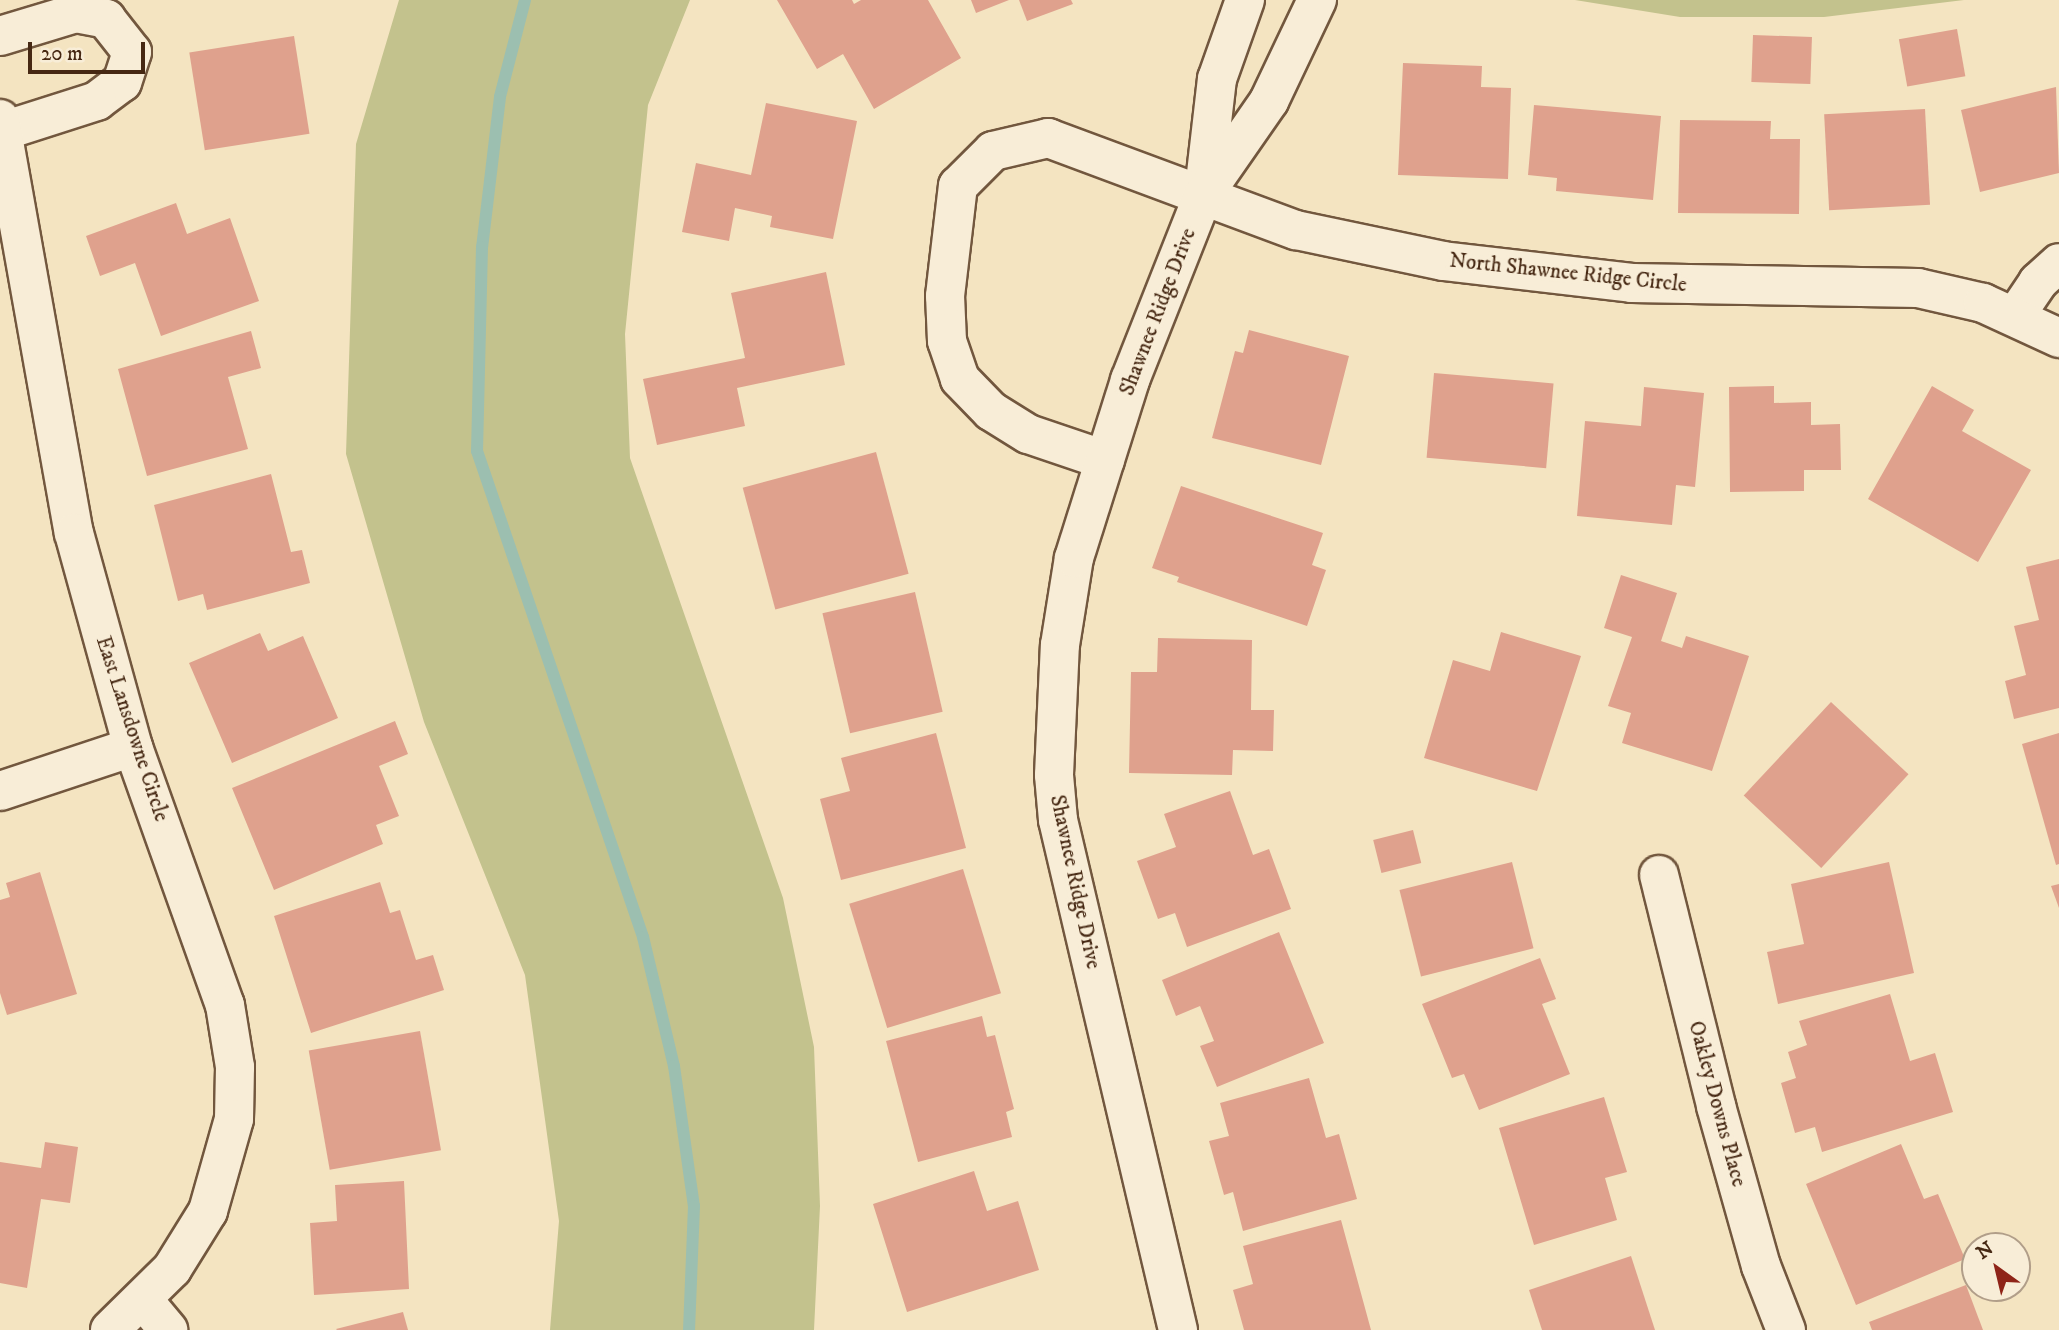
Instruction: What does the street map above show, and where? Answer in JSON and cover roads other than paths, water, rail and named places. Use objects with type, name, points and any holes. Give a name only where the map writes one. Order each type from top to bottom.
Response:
[{"type":"street","name":"Shawnee Ridge Drive","points":[[1203,196],[1217,79],[1245,0]]},
{"type":"street","name":"Shawnee Ridge Drive","points":[[1178,1330],[1058,820],[1054,775],[1060,645],[1074,558],[1130,380],[1203,196],[1269,101],[1317,0]]},
{"type":"street","name":"East Lansdowne Circle","points":[[0,36],[76,13],[106,19],[132,52],[122,82],[97,101],[2,125],[74,533],[134,747],[201,927],[225,1005],[235,1067],[234,1119],[208,1211],[172,1269],[124,1319],[168,1330]]},
{"type":"street","name":"North Shawnee Ridge Circle","points":[[1105,460],[1028,434],[991,411],[960,379],[947,341],[945,296],[958,186],[993,151],[1048,138],[1296,230],[1443,261],[1632,283],[1918,288],[1957,295],[2016,315],[2059,338]]},
{"type":"street","points":[[2016,315],[2038,282],[2059,264]]},
{"type":"street","points":[[0,791],[134,747]]},
{"type":"street","name":"Oakley Downs Place","points":[[1659,875],[1720,1119],[1761,1266],[1786,1330]]},
{"type":"waterway","points":[[525,0],[500,97],[482,247],[477,451],[643,937],[674,1066],[694,1206],[689,1330]]}]
